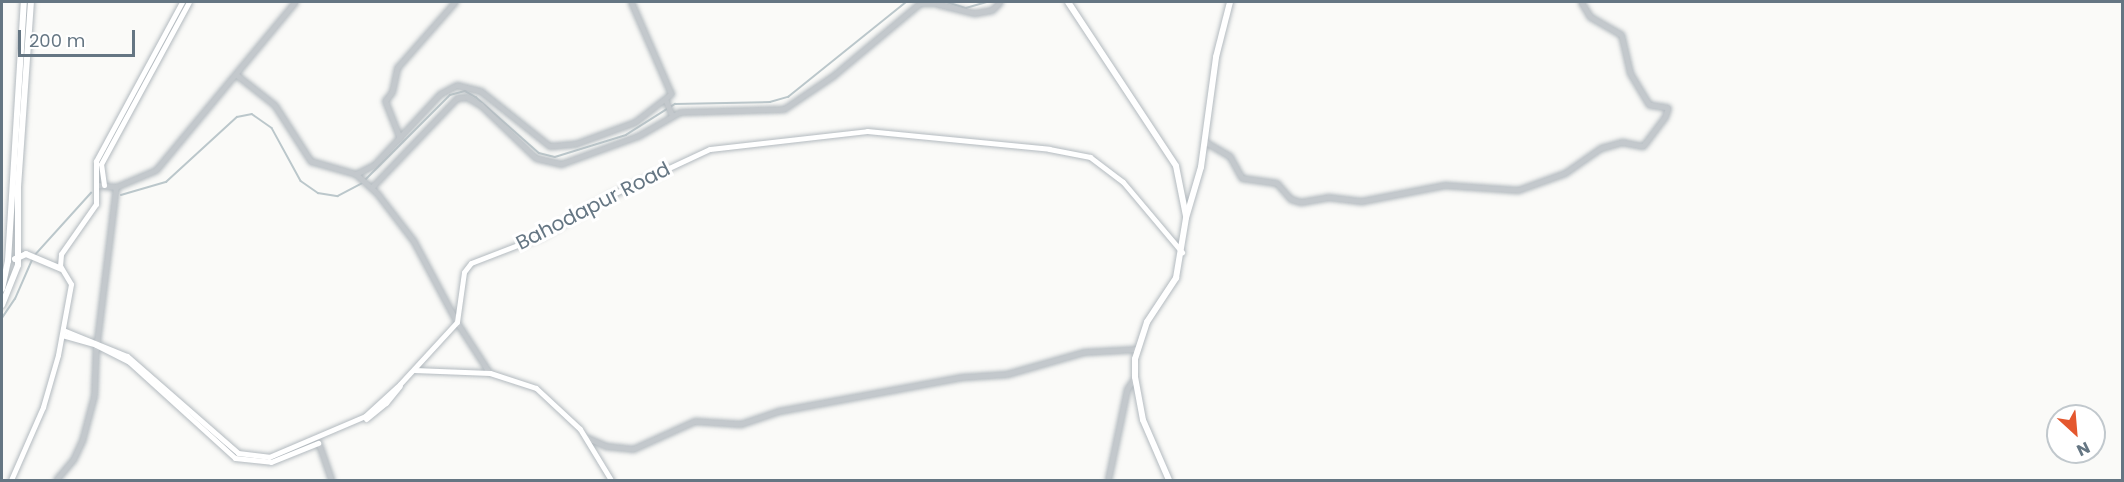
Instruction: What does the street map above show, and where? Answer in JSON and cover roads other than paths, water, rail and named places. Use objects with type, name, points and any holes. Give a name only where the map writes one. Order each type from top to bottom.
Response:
[{"type":"main road","points":[[2,305],[17,271],[15,260],[24,2]]},
{"type":"main road","points":[[15,260],[31,2]]},
{"type":"main road","points":[[101,185],[96,161],[182,2]]},
{"type":"main road","points":[[61,269],[61,254],[96,204],[101,185],[101,164],[189,2]]},
{"type":"main road","points":[[1068,2],[1176,166],[1186,218]]},
{"type":"main road","points":[[1169,480],[1150,442],[1135,377],[1138,349],[1148,322],[1175,282],[1182,252],[1186,218],[1204,141],[1216,57],[1230,2]]},
{"type":"main road","name":"Bahodapur Road","points":[[457,322],[464,272],[471,263],[541,236],[609,196],[710,149],[835,133],[903,132],[1049,149],[1090,157],[1123,182],[1182,252]]},
{"type":"main road","points":[[2,289],[6,270],[15,260],[26,254],[61,269],[71,284],[62,333],[43,407],[11,480]]},
{"type":"main road","points":[[6,270],[17,271]]},
{"type":"main road","points":[[62,333],[97,343],[127,356],[225,443],[249,457],[269,457],[324,437],[365,416],[414,370],[457,322]]},
{"type":"main road","points":[[97,343],[128,361],[235,458],[270,462],[319,443],[377,412],[400,384]]},
{"type":"main road","points":[[414,370],[490,373],[536,388],[553,400],[586,437],[610,480]]},
{"type":"street","points":[[101,185],[116,187],[156,170],[237,75],[295,2]]},
{"type":"street","points":[[399,139],[385,101],[393,92],[397,68],[454,2]]},
{"type":"street","points":[[358,175],[370,168],[440,94],[463,84],[481,91],[550,146],[575,144],[626,127],[667,101],[671,92],[664,71],[631,2]]},
{"type":"street","points":[[371,186],[452,101],[462,96],[481,105],[531,154],[554,164],[620,144],[672,113],[784,109],[833,76],[915,6],[938,4],[975,13],[992,10],[1000,2]]},
{"type":"street","points":[[1204,141],[1230,156],[1242,178],[1277,183],[1291,199],[1301,202],[1328,197],[1362,201],[1445,186],[1518,190],[1565,173],[1601,148],[1622,142],[1642,146],[1665,117],[1668,108],[1647,104],[1630,73],[1622,35],[1590,17],[1581,2]]},
{"type":"street","points":[[237,75],[275,105],[311,161],[358,175],[371,186],[414,241],[457,322],[490,373]]},
{"type":"street","points":[[667,101],[672,113]]},
{"type":"street","points":[[56,480],[77,453],[92,406],[97,343],[116,187]]},
{"type":"street","points":[[586,437],[606,446],[633,449],[695,421],[741,424],[779,411],[963,377],[1007,374],[1091,350],[1138,349]]},
{"type":"street","points":[[1108,480],[1127,389],[1135,377]]},
{"type":"street","points":[[319,443],[332,480]]},
{"type":"waterway","points":[[365,180],[450,95],[465,91],[476,97],[539,153],[555,157],[626,135],[675,104],[770,102],[788,97],[906,2]]},
{"type":"waterway","points":[[947,2],[966,8],[987,2]]},
{"type":"waterway","points":[[121,195],[166,182],[237,117],[252,114],[272,128],[301,181],[318,193],[338,196],[362,183]]},
{"type":"waterway","points":[[34,256],[91,193]]},
{"type":"waterway","points":[[2,318],[15,299],[32,260]]}]
